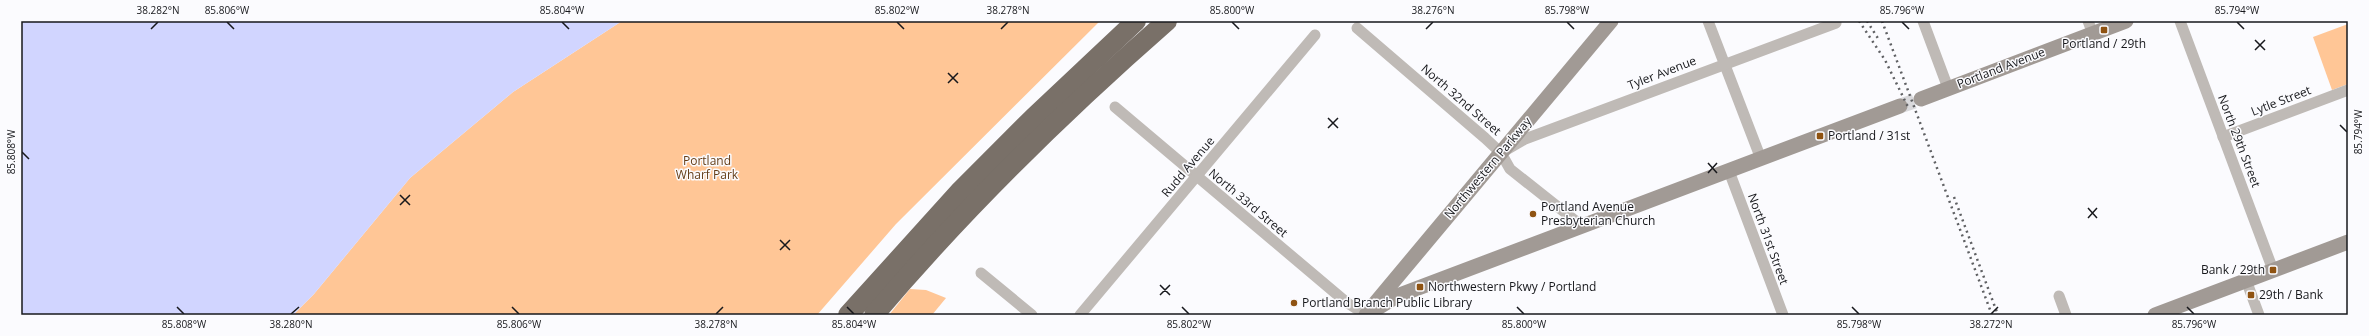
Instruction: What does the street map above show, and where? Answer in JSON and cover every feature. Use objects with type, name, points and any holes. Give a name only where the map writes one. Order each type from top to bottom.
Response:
[{"type":"highway","points":[[874,315],[897,274],[961,190],[1033,118],[1136,21]]},
{"type":"highway","points":[[848,315],[968,211],[1077,102],[1167,21]]},
{"type":"street","name":"Northwestern Parkway","points":[[1366,315],[1611,21]]},
{"type":"street","points":[[1708,21],[1761,159]]},
{"type":"street","points":[[1923,21],[1948,88]]},
{"type":"street","name":"Portland Avenue","points":[[1921,99],[2090,27],[2126,21]]},
{"type":"street","name":"North 29th Street","points":[[2180,21],[2273,270]]},
{"type":"street","name":"Tyler Avenue","points":[[1501,153],[1525,139],[1836,22]]},
{"type":"street","name":"North 32nd Street","points":[[1357,28],[1501,153],[1510,169],[1582,226]]},
{"type":"street","name":"Rudd Avenue","points":[[1080,315],[1315,35]]},
{"type":"street","name":"Lytle Street","points":[[2223,137],[2348,90]]},
{"type":"street","points":[[1366,315],[1398,296],[1900,106]]},
{"type":"street","name":"North 33rd Street","points":[[1115,107],[1346,302],[1366,315]]},
{"type":"street","name":"North 31st Street","points":[[1729,171],[1782,315]]},
{"type":"street","points":[[2155,315],[2348,242]]},
{"type":"street","points":[[982,273],[1032,315]]},
{"type":"street","points":[[2246,280],[2259,315]]},
{"type":"street","points":[[2059,296],[2066,315]]},
{"type":"green space","name":"Portland Wharf Park","points":[[622,21],[1100,21],[896,224],[817,315],[293,315],[314,294],[410,178],[513,92]]},
{"type":"green space","points":[[2348,24],[2348,84],[2332,90],[2313,37]]},
{"type":"green space","points":[[910,289],[926,290],[946,298],[932,315],[889,315]]},
{"type":"water","points":[[21,21],[622,21],[513,92],[410,178],[314,294],[293,315],[21,315]]},
{"type":"tunnel","points":[[1900,106],[1921,99]]},
{"type":"railway","points":[[1859,21],[1885,60],[1909,109]]},
{"type":"railway","points":[[1867,21],[1879,40]]},
{"type":"railway","points":[[1882,21],[1992,315]]},
{"type":"railway","points":[[1954,197],[1998,315]]},
{"type":"place","name":"Portland / 29th","points":[[2104,30]]},
{"type":"place","name":"Portland / 31st","points":[[1820,136]]},
{"type":"place","name":"Portland Avenue Presbyterian Church","points":[[1533,214]]},
{"type":"place","name":"Bank / 29th","points":[[2273,270]]},
{"type":"place","name":"Northwestern Pkwy / Portland","points":[[1420,287]]},
{"type":"place","name":"29th / Bank","points":[[2251,295]]},
{"type":"place","name":"Portland Branch Public Library","points":[[1294,303]]}]
